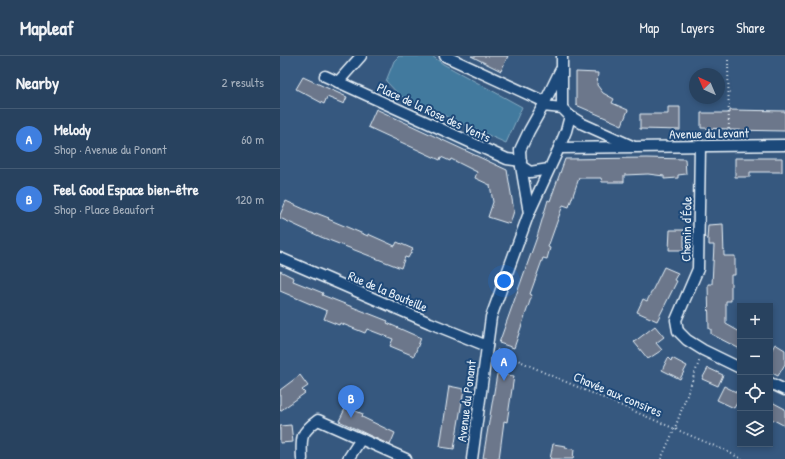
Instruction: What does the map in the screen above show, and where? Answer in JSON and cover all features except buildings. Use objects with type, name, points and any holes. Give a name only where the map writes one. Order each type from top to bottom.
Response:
[{"type":"street","points":[[338,82],[360,56]]},
{"type":"street","points":[[444,56],[544,104],[562,108],[562,56]]},
{"type":"street","points":[[529,213],[520,150],[561,67]]},
{"type":"street","name":"Place de la Rose des Vents","points":[[326,76],[507,160],[521,163],[530,172],[549,169]]},
{"type":"street","name":"Avenue du Levant","points":[[562,108],[570,116],[583,124],[634,147]]},
{"type":"street","points":[[486,346],[491,317],[529,213],[559,148],[570,116]]},
{"type":"street","name":"Avenue du Levant","points":[[559,148],[785,145]]},
{"type":"street","name":"Chemin d'Éole","points":[[700,146],[698,269],[676,320],[678,331],[687,340],[703,350],[737,367]]},
{"type":"street","name":"Rue de la Bouteille","points":[[280,258],[430,324],[486,346]]},
{"type":"street","name":"Avenue du Ponant","points":[[472,459],[486,346]]},
{"type":"street","points":[[773,384],[785,390]]},
{"type":"street","points":[[302,459],[301,442],[306,429],[318,420],[406,459]]},
{"type":"street","points":[[348,459],[361,439]]},
{"type":"path","points":[[728,56],[729,146]]},
{"type":"path","name":"Chavée aux consires","points":[[486,346],[675,428],[742,459]]},
{"type":"path","points":[[661,459],[675,428],[703,350]]},
{"type":"water","points":[[399,56],[432,56],[443,64],[522,107],[506,143],[400,96],[386,81],[394,61]]},
{"type":"place","name":"Melody","points":[[504,381]]},
{"type":"place","name":"Feel Good Espace bien-être","points":[[351,418]]}]
